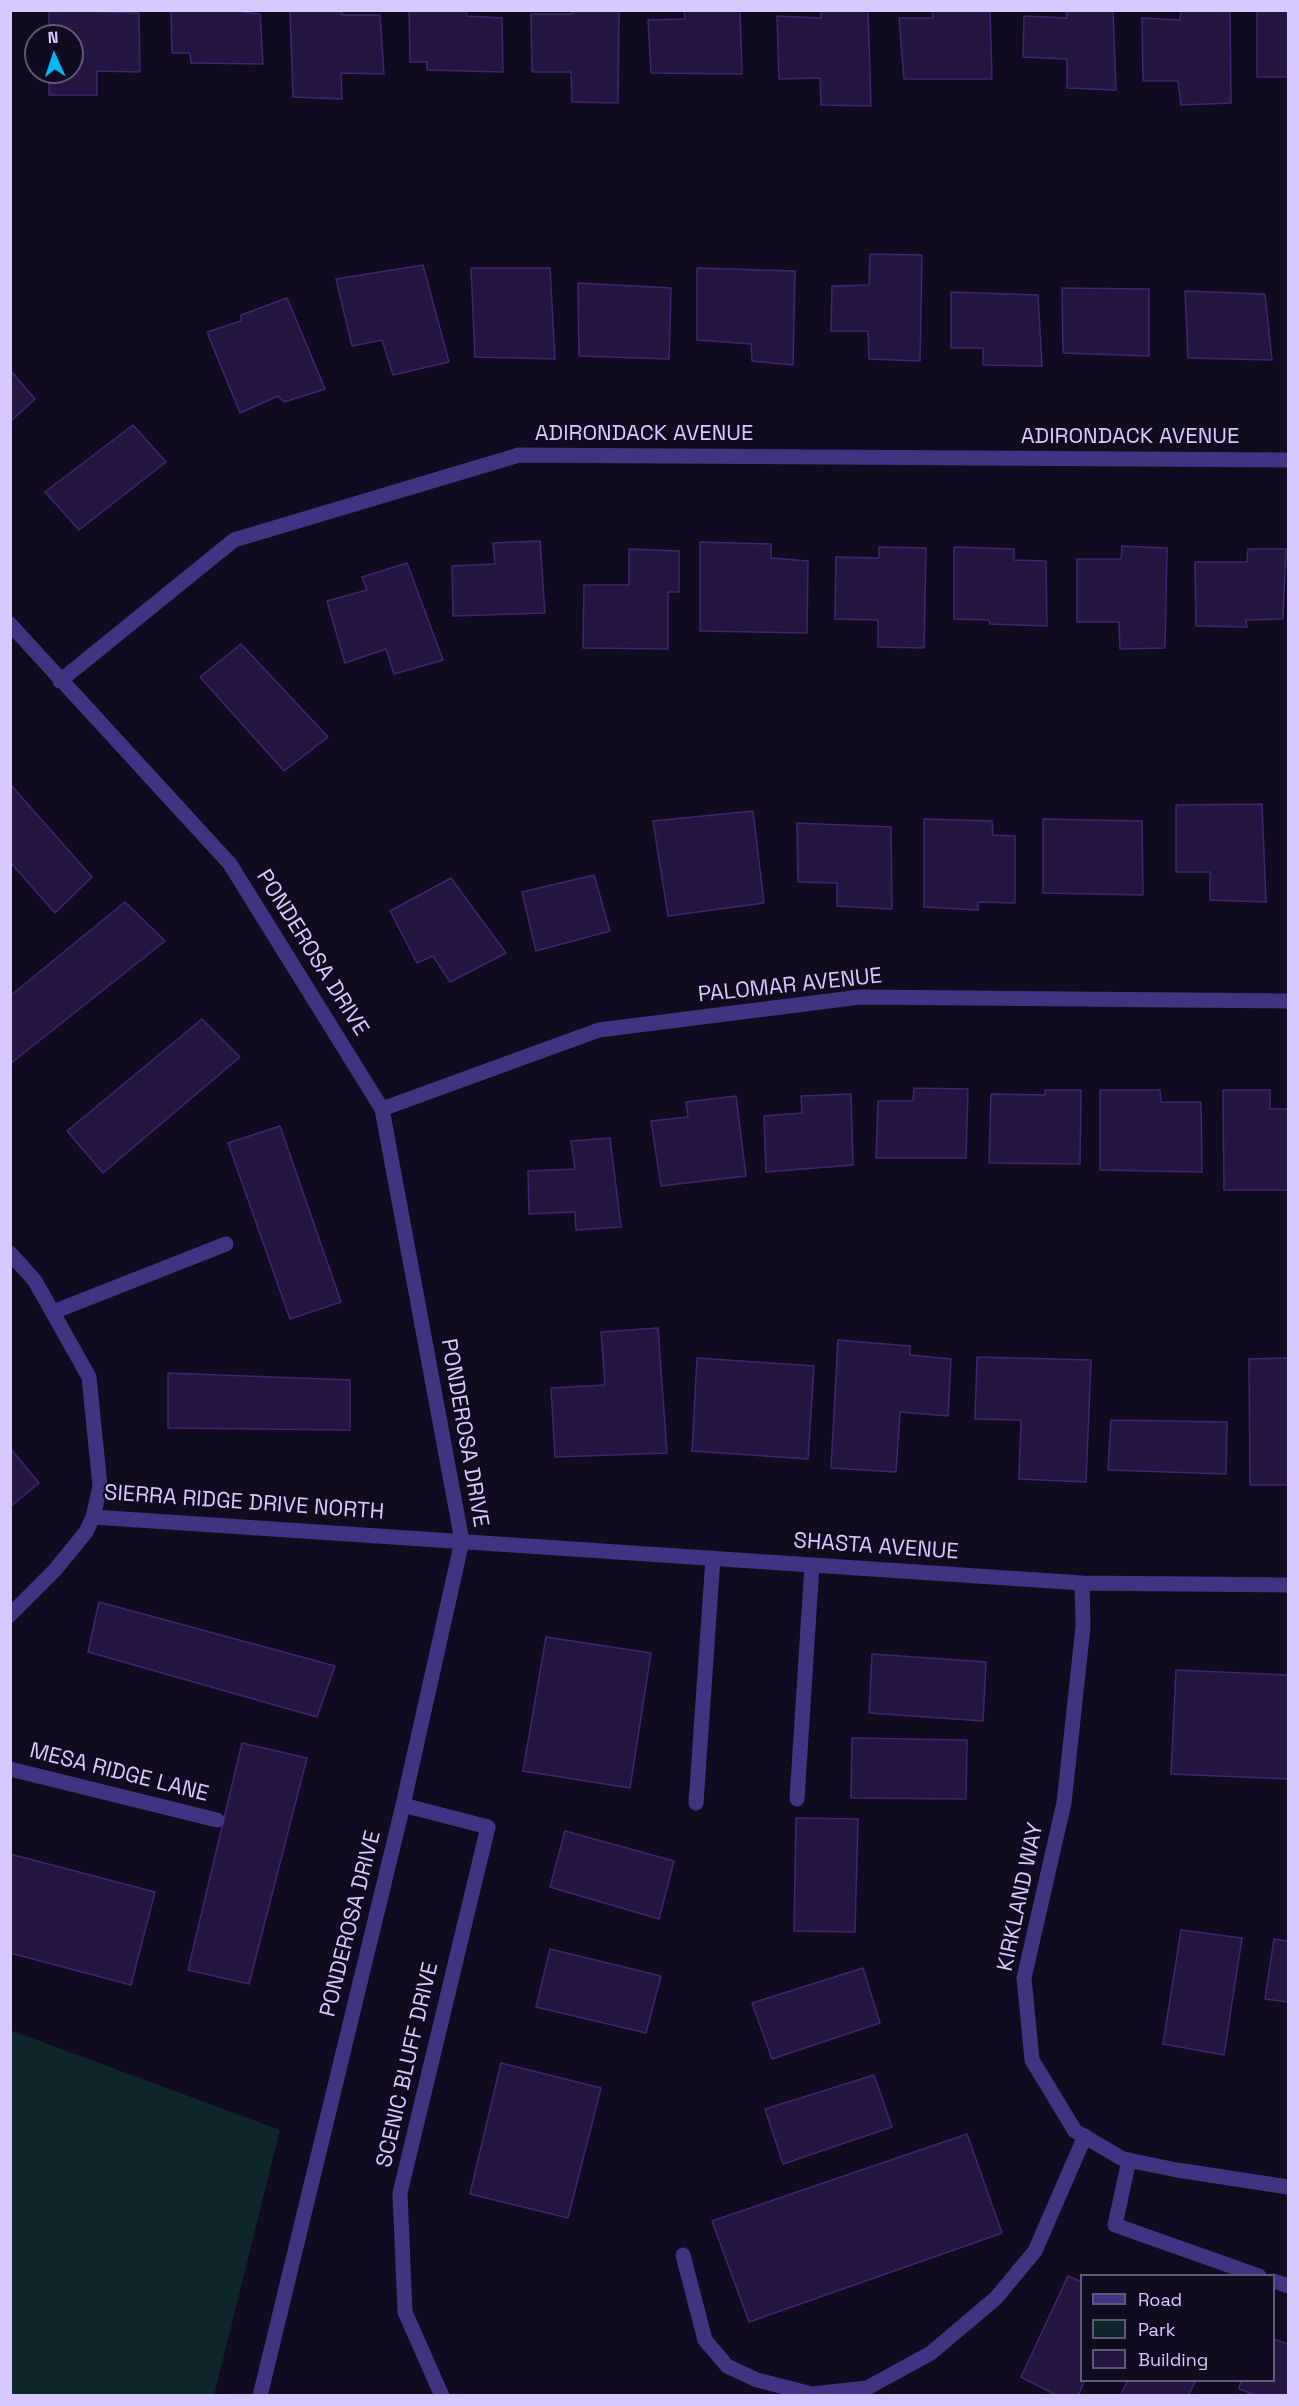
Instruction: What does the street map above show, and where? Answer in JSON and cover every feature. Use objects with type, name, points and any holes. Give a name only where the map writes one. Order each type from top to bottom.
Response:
[{"type":"street","name":"ADIRONDACK AVENUE","points":[[60,681],[234,540],[519,455],[1288,460]]},
{"type":"street","name":"PONDEROSA DRIVE","points":[[10,624],[230,864],[382,1109],[462,1541],[403,1805],[260,2396]]},
{"type":"street","name":"PALOMAR AVENUE","points":[[382,1109],[599,1030],[860,997],[1288,1001]]},
{"type":"street","points":[[53,1312],[226,1245]]},
{"type":"street","name":"SIERRA RIDGE DRIVE NORTH","points":[[10,1253],[35,1281],[89,1377],[100,1486],[93,1517],[462,1541]]},
{"type":"street","points":[[10,1615],[55,1570],[86,1532],[93,1517]]},
{"type":"street","name":"SHASTA AVENUE","points":[[462,1541],[1082,1583],[1288,1585]]},
{"type":"street","points":[[696,1803],[713,1558]]},
{"type":"street","points":[[797,1799],[812,1565]]},
{"type":"street","name":"KIRKLAND WAY","points":[[1082,1583],[1083,1627],[1065,1803],[1024,1978],[1032,2060],[1075,2131],[1129,2160],[1288,2187]]},
{"type":"street","name":"MESA RIDGE LANE","points":[[10,1769],[217,1820]]},
{"type":"street","name":"SCENIC BLUFF DRIVE","points":[[403,1805],[488,1827],[400,2193],[405,2312],[442,2396]]},
{"type":"street","points":[[683,2255],[705,2340],[728,2366],[758,2380],[812,2394],[867,2388],[932,2353],[996,2298],[1035,2251],[1085,2136]]},
{"type":"street","points":[[1129,2160],[1115,2225],[1253,2274]]},
{"type":"green space","points":[[10,2030],[280,2130],[214,2395],[11,2395]]},
{"type":"building","points":[[49,10],[139,13],[140,72],[97,71],[97,95],[49,95],[49,84],[84,84],[84,24],[49,24]]},
{"type":"building","points":[[171,10],[228,10],[260,14],[263,64],[191,63],[190,53],[172,53]]},
{"type":"building","points":[[290,10],[342,10],[342,15],[380,15],[384,74],[341,73],[342,99],[293,97]]},
{"type":"building","points":[[409,10],[466,10],[467,16],[502,18],[503,72],[427,70],[427,62],[410,62]]},
{"type":"building","points":[[572,10],[619,10],[618,103],[572,102],[571,72],[532,72],[531,14],[572,14]]},
{"type":"building","points":[[684,10],[740,10],[742,74],[651,73],[648,20],[685,19]]},
{"type":"building","points":[[821,10],[868,10],[871,106],[821,105],[820,78],[779,79],[777,16],[821,18]]},
{"type":"building","points":[[932,10],[990,10],[992,79],[904,79],[899,18],[933,18]]},
{"type":"building","points":[[1066,10],[1113,10],[1116,90],[1067,88],[1067,59],[1023,57],[1024,16],[1067,18]]},
{"type":"building","points":[[1181,10],[1230,10],[1231,103],[1181,105],[1178,81],[1143,81],[1142,18],[1180,20]]},
{"type":"building","points":[[1257,10],[1288,10],[1288,77],[1257,77]]},
{"type":"building","points":[[870,254],[922,255],[920,361],[869,359],[868,331],[831,331],[832,286],[869,285]]},
{"type":"building","points":[[423,265],[449,362],[393,375],[382,340],[352,346],[336,279]]},
{"type":"building","points":[[471,268],[550,268],[555,359],[475,357]]},
{"type":"building","points":[[697,268],[795,271],[793,365],[752,361],[751,344],[697,340]]},
{"type":"building","points":[[578,283],[671,288],[669,359],[579,356]]},
{"type":"building","points":[[1062,288],[1149,289],[1149,356],[1063,353]]},
{"type":"building","points":[[1185,291],[1265,294],[1272,360],[1188,358]]},
{"type":"building","points":[[951,292],[1038,295],[1042,366],[983,365],[983,348],[951,348]]},
{"type":"building","points":[[287,298],[325,389],[284,402],[278,396],[240,413],[207,332],[241,321],[241,315]]},
{"type":"building","points":[[10,370],[35,399],[10,422]]},
{"type":"building","points":[[133,425],[166,462],[79,530],[45,492]]},
{"type":"building","points":[[540,541],[545,613],[453,616],[452,566],[495,564],[493,543]]},
{"type":"building","points":[[700,542],[771,544],[771,558],[808,561],[807,633],[700,631]]},
{"type":"building","points":[[1122,546],[1167,548],[1165,648],[1120,649],[1119,622],[1077,622],[1077,559],[1121,559]]},
{"type":"building","points":[[879,547],[926,548],[924,648],[878,647],[878,620],[835,619],[836,557],[879,558]]},
{"type":"building","points":[[954,547],[1014,549],[1014,560],[1046,561],[1047,626],[990,624],[989,620],[954,619]]},
{"type":"building","points":[[629,549],[679,551],[679,592],[668,592],[668,649],[583,648],[584,585],[629,585]]},
{"type":"building","points":[[1248,549],[1286,549],[1283,619],[1246,620],[1247,627],[1196,626],[1195,562],[1247,562]]},
{"type":"building","points":[[407,563],[443,660],[394,674],[386,649],[345,663],[327,601],[367,590],[362,577]]},
{"type":"building","points":[[241,644],[328,737],[284,771],[200,677]]},
{"type":"building","points":[[10,784],[92,877],[55,913],[10,862]]},
{"type":"building","points":[[1262,804],[1266,902],[1210,900],[1210,872],[1176,872],[1176,805]]},
{"type":"building","points":[[753,811],[764,903],[668,916],[653,821]]},
{"type":"building","points":[[924,819],[992,821],[993,835],[1015,836],[1015,903],[978,902],[978,910],[924,907]]},
{"type":"building","points":[[1043,819],[1142,821],[1143,895],[1043,893]]},
{"type":"building","points":[[797,823],[891,827],[892,909],[837,906],[837,883],[798,882]]},
{"type":"building","points":[[594,875],[610,931],[536,951],[522,892]]},
{"type":"building","points":[[451,878],[506,953],[450,982],[433,956],[417,963],[390,911]]},
{"type":"building","points":[[125,902],[165,941],[10,1064],[10,996]]},
{"type":"building","points":[[202,1019],[240,1057],[103,1173],[67,1131]]},
{"type":"building","points":[[914,1088],[968,1089],[966,1158],[876,1158],[878,1101],[913,1101]]},
{"type":"building","points":[[1045,1090],[1081,1090],[1080,1164],[989,1163],[991,1094],[1045,1095]]},
{"type":"building","points":[[1100,1090],[1160,1090],[1161,1102],[1201,1102],[1202,1172],[1100,1170]]},
{"type":"building","points":[[1223,1090],[1270,1090],[1270,1109],[1288,1109],[1288,1190],[1224,1190]]},
{"type":"building","points":[[851,1094],[853,1165],[766,1172],[764,1116],[802,1113],[801,1096]]},
{"type":"building","points":[[736,1096],[746,1176],[661,1186],[651,1121],[688,1117],[686,1102]]},
{"type":"building","points":[[280,1126],[341,1302],[290,1319],[228,1143]]},
{"type":"building","points":[[610,1138],[621,1227],[576,1230],[575,1212],[529,1214],[528,1171],[575,1169],[571,1141]]},
{"type":"building","points":[[658,1328],[667,1453],[555,1457],[551,1388],[605,1385],[601,1332]]},
{"type":"building","points":[[838,1340],[910,1346],[910,1355],[951,1359],[948,1416],[900,1412],[896,1472],[831,1468]]},
{"type":"building","points":[[977,1357],[1091,1360],[1086,1482],[1019,1479],[1021,1420],[975,1419]]},
{"type":"building","points":[[697,1358],[814,1366],[808,1459],[692,1451]]},
{"type":"building","points":[[1288,1358],[1288,1485],[1250,1485],[1249,1359]]},
{"type":"building","points":[[168,1373],[350,1380],[350,1430],[168,1428]]},
{"type":"building","points":[[1111,1420],[1227,1422],[1226,1474],[1108,1470]]},
{"type":"building","points":[[10,1448],[39,1483],[10,1507]]},
{"type":"building","points":[[99,1602],[335,1666],[317,1717],[88,1652]]},
{"type":"building","points":[[546,1637],[651,1653],[630,1788],[523,1771]]},
{"type":"building","points":[[872,1654],[986,1662],[983,1721],[869,1713]]},
{"type":"building","points":[[1176,1670],[1288,1675],[1288,1779],[1171,1774]]},
{"type":"building","points":[[852,1738],[967,1740],[966,1799],[851,1798]]},
{"type":"building","points":[[242,1743],[307,1758],[249,1984],[188,1970]]},
{"type":"building","points":[[796,1818],[858,1819],[855,1932],[794,1931]]},
{"type":"building","points":[[565,1831],[674,1861],[659,1919],[550,1887]]},
{"type":"building","points":[[10,1854],[155,1892],[131,1985],[10,1953]]},
{"type":"building","points":[[1181,1930],[1242,1938],[1224,2055],[1163,2044]]},
{"type":"building","points":[[1274,1939],[1288,1941],[1288,2002],[1265,1999]]},
{"type":"building","points":[[550,1949],[661,1976],[646,2033],[536,2007]]},
{"type":"building","points":[[863,1968],[880,2023],[772,2059],[752,2003]]},
{"type":"building","points":[[501,2063],[601,2088],[568,2218],[470,2194]]},
{"type":"building","points":[[874,2075],[892,2127],[783,2164],[765,2109]]},
{"type":"building","points":[[967,2134],[1002,2233],[749,2322],[712,2221]]},
{"type":"building","points":[[1068,2276],[1080,2281],[1080,2382],[1084,2382],[1078,2396],[1058,2396],[1021,2377]]},
{"type":"building","points":[[1275,2339],[1288,2344],[1288,2396],[1258,2396],[1239,2389],[1241,2382],[1275,2382]]},
{"type":"building","points":[[1127,2382],[1195,2382],[1188,2396],[1120,2396]]}]
